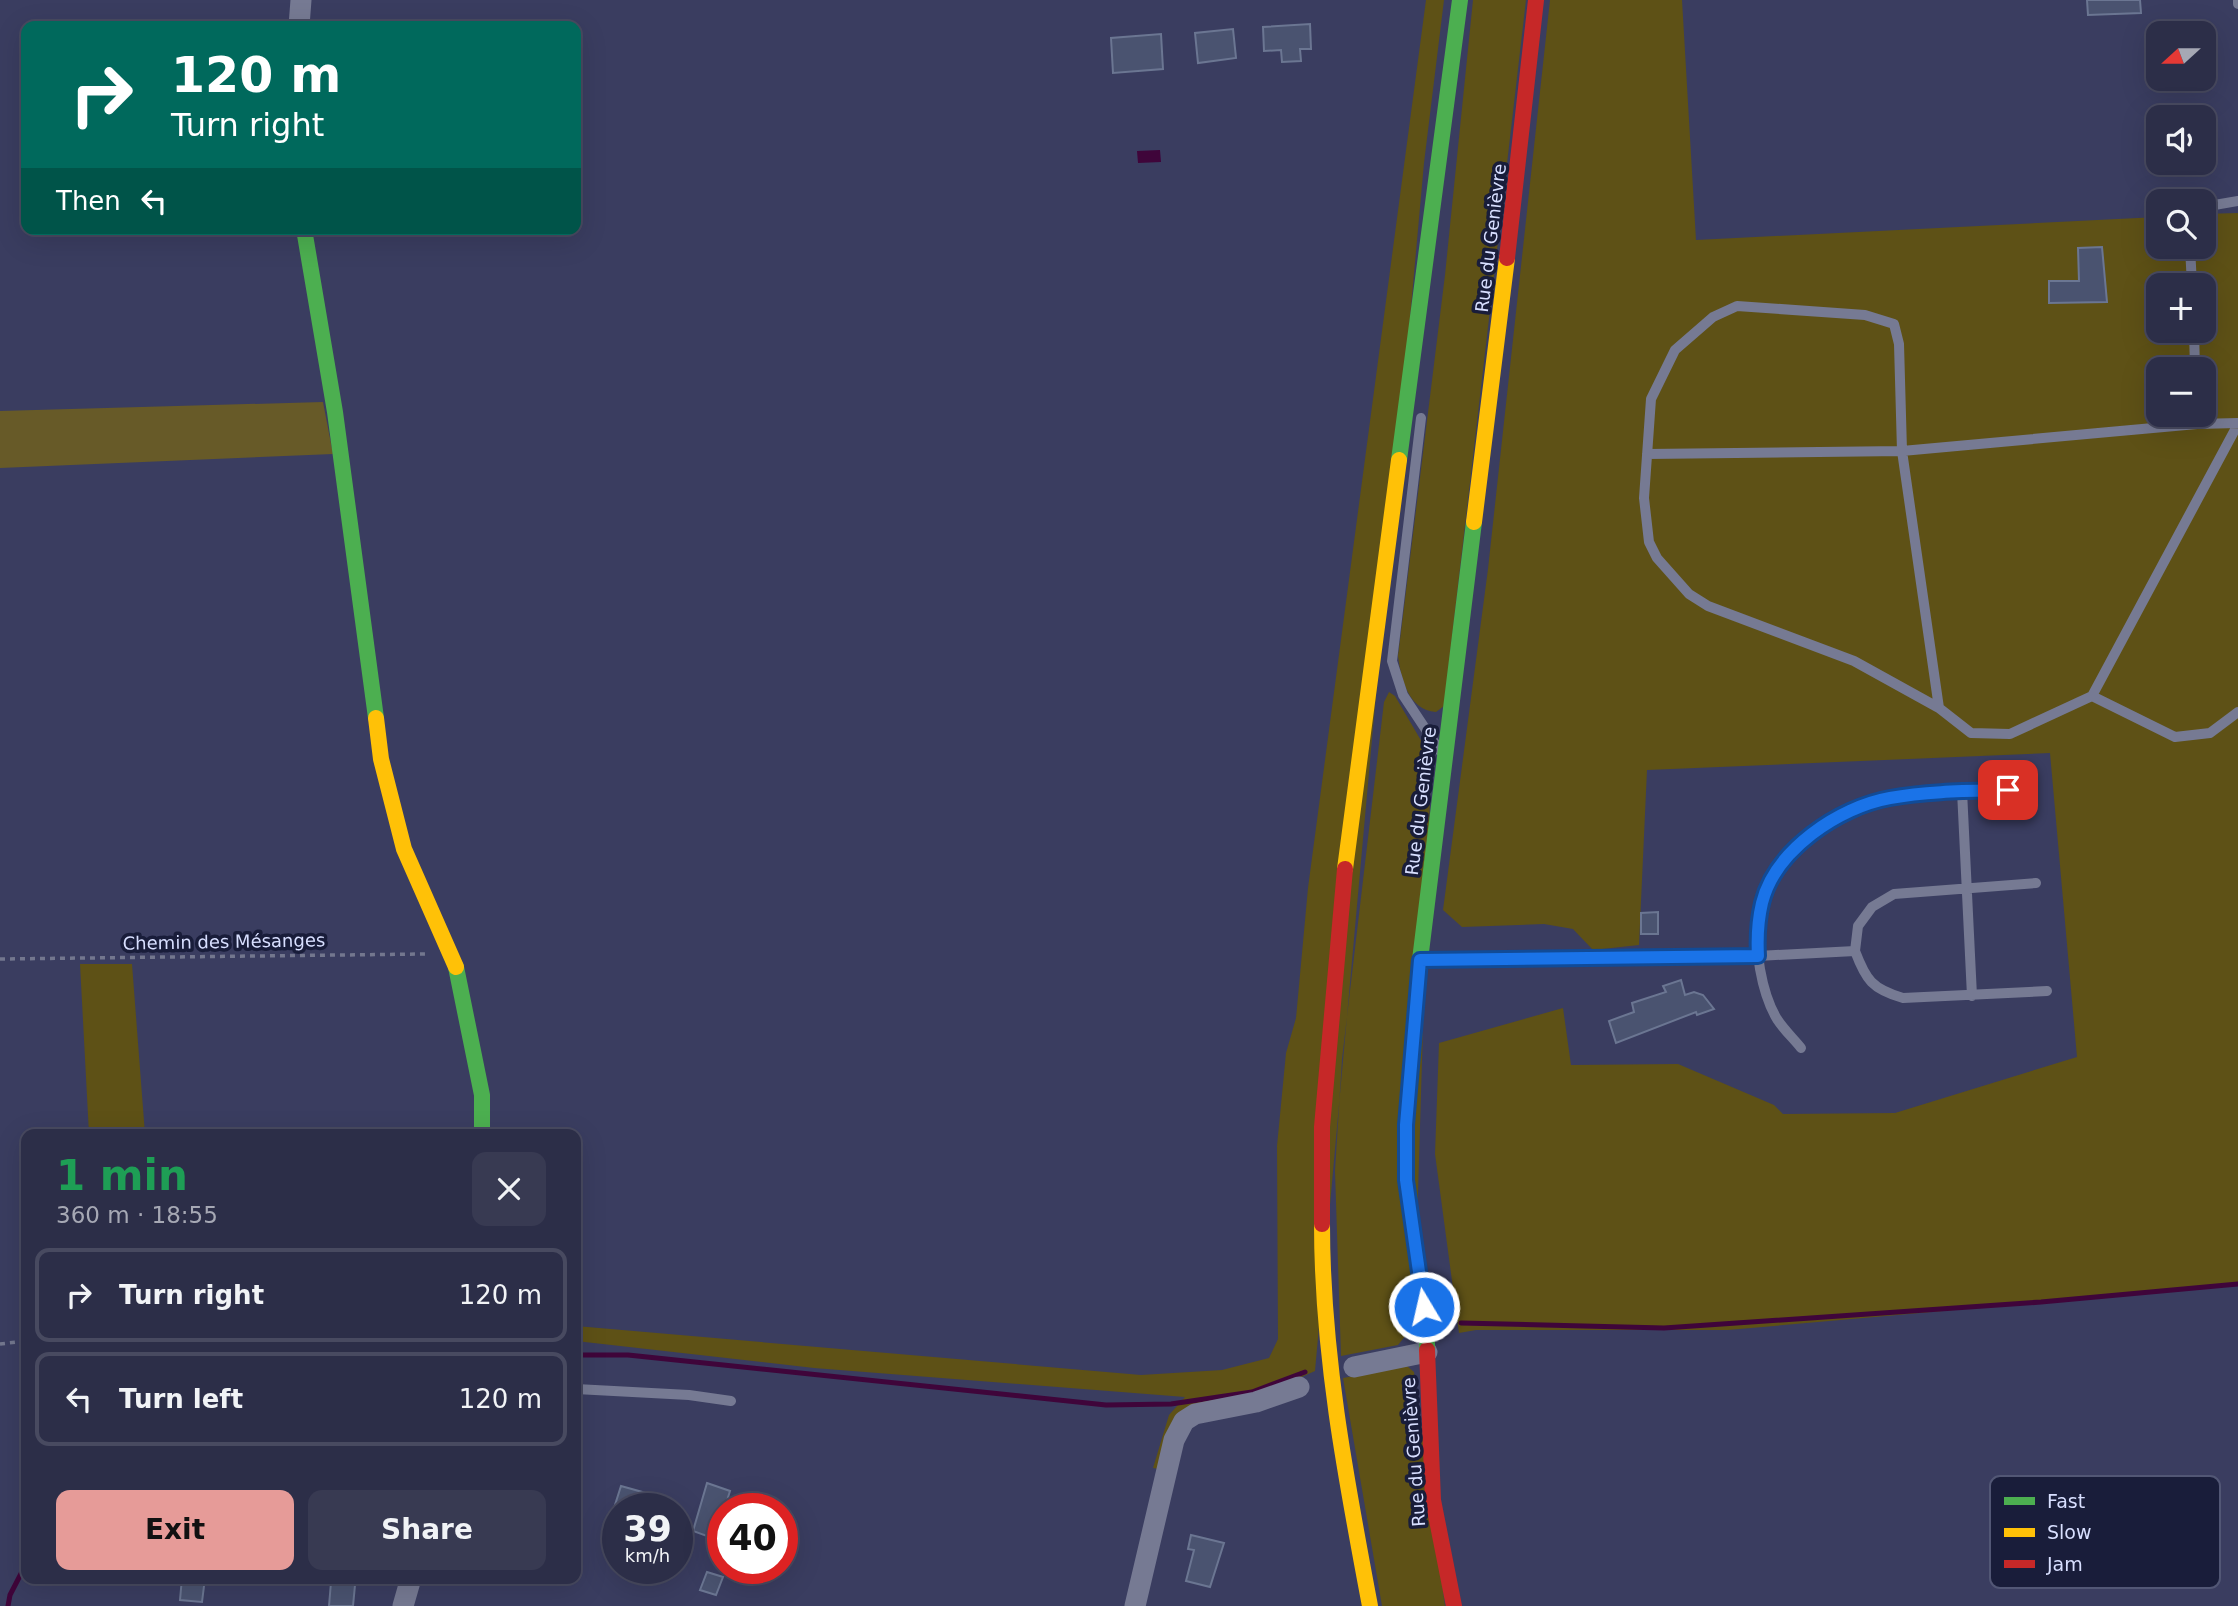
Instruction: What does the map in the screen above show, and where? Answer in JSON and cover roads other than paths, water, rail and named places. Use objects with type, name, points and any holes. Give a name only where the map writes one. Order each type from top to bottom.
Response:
[{"type":"street","points":[[299,21],[300,0]]},
{"type":"street","points":[[1370,1606],[1338,1439],[1322,1290],[1322,1127],[1343,884],[1460,0]]},
{"type":"street","name":"Rue du Genièvre","points":[[1454,1606],[1433,1500],[1426,1406],[1427,1326],[1406,1180],[1406,1125],[1420,960],[1528,91],[1536,0]]},
{"type":"street","points":[[305,235],[335,412],[381,759],[404,849],[455,964],[482,1094],[482,1129]]},
{"type":"street","points":[[1354,1367],[1427,1352]]},
{"type":"street","points":[[1135,1606],[1174,1440],[1184,1421],[1195,1414],[1256,1402],[1299,1387]]},
{"type":"street","points":[[403,1606],[409,1584]]},
{"type":"lane","points":[[2216,205],[2238,201]]},
{"type":"lane","points":[[1429,243],[1429,325]]},
{"type":"lane","points":[[1939,708],[1902,451],[1899,344],[1894,324],[1865,315],[1737,306],[1713,317],[1675,350],[1651,399],[1644,498],[1649,542],[1657,558],[1689,594],[1708,607],[1854,661],[1939,708],[1970,733],[2010,734],[2092,696],[2238,423],[2216,421]]},
{"type":"lane","points":[[1423,406],[1392,661],[1403,695],[1446,759]]},
{"type":"lane","points":[[1647,454],[1902,451],[2146,425]]},
{"type":"lane","points":[[2092,696],[2175,737],[2210,733],[2238,712]]},
{"type":"lane","points":[[1801,1048],[1777,1019],[1764,991],[1758,956],[1762,900],[1779,870],[1799,846],[1839,816],[1888,798],[1962,791],[2031,789]]},
{"type":"lane","points":[[1962,791],[1972,996]]},
{"type":"lane","points":[[2036,883],[1894,894],[1872,907],[1858,926],[1855,951],[1864,974],[1880,991],[1903,998],[2047,991]]},
{"type":"lane","points":[[1420,960],[1758,956],[1855,951]]},
{"type":"lane","points":[[581,1389],[689,1395],[731,1401]]},
{"type":"waterway","points":[[1461,1323],[1664,1328],[2041,1302],[2238,1284]]},
{"type":"waterway","points":[[581,1355],[628,1355],[1106,1405],[1171,1404],[1252,1392],[1305,1372]]},
{"type":"waterway","points":[[8,1606],[10,1595],[21,1574]]}]
